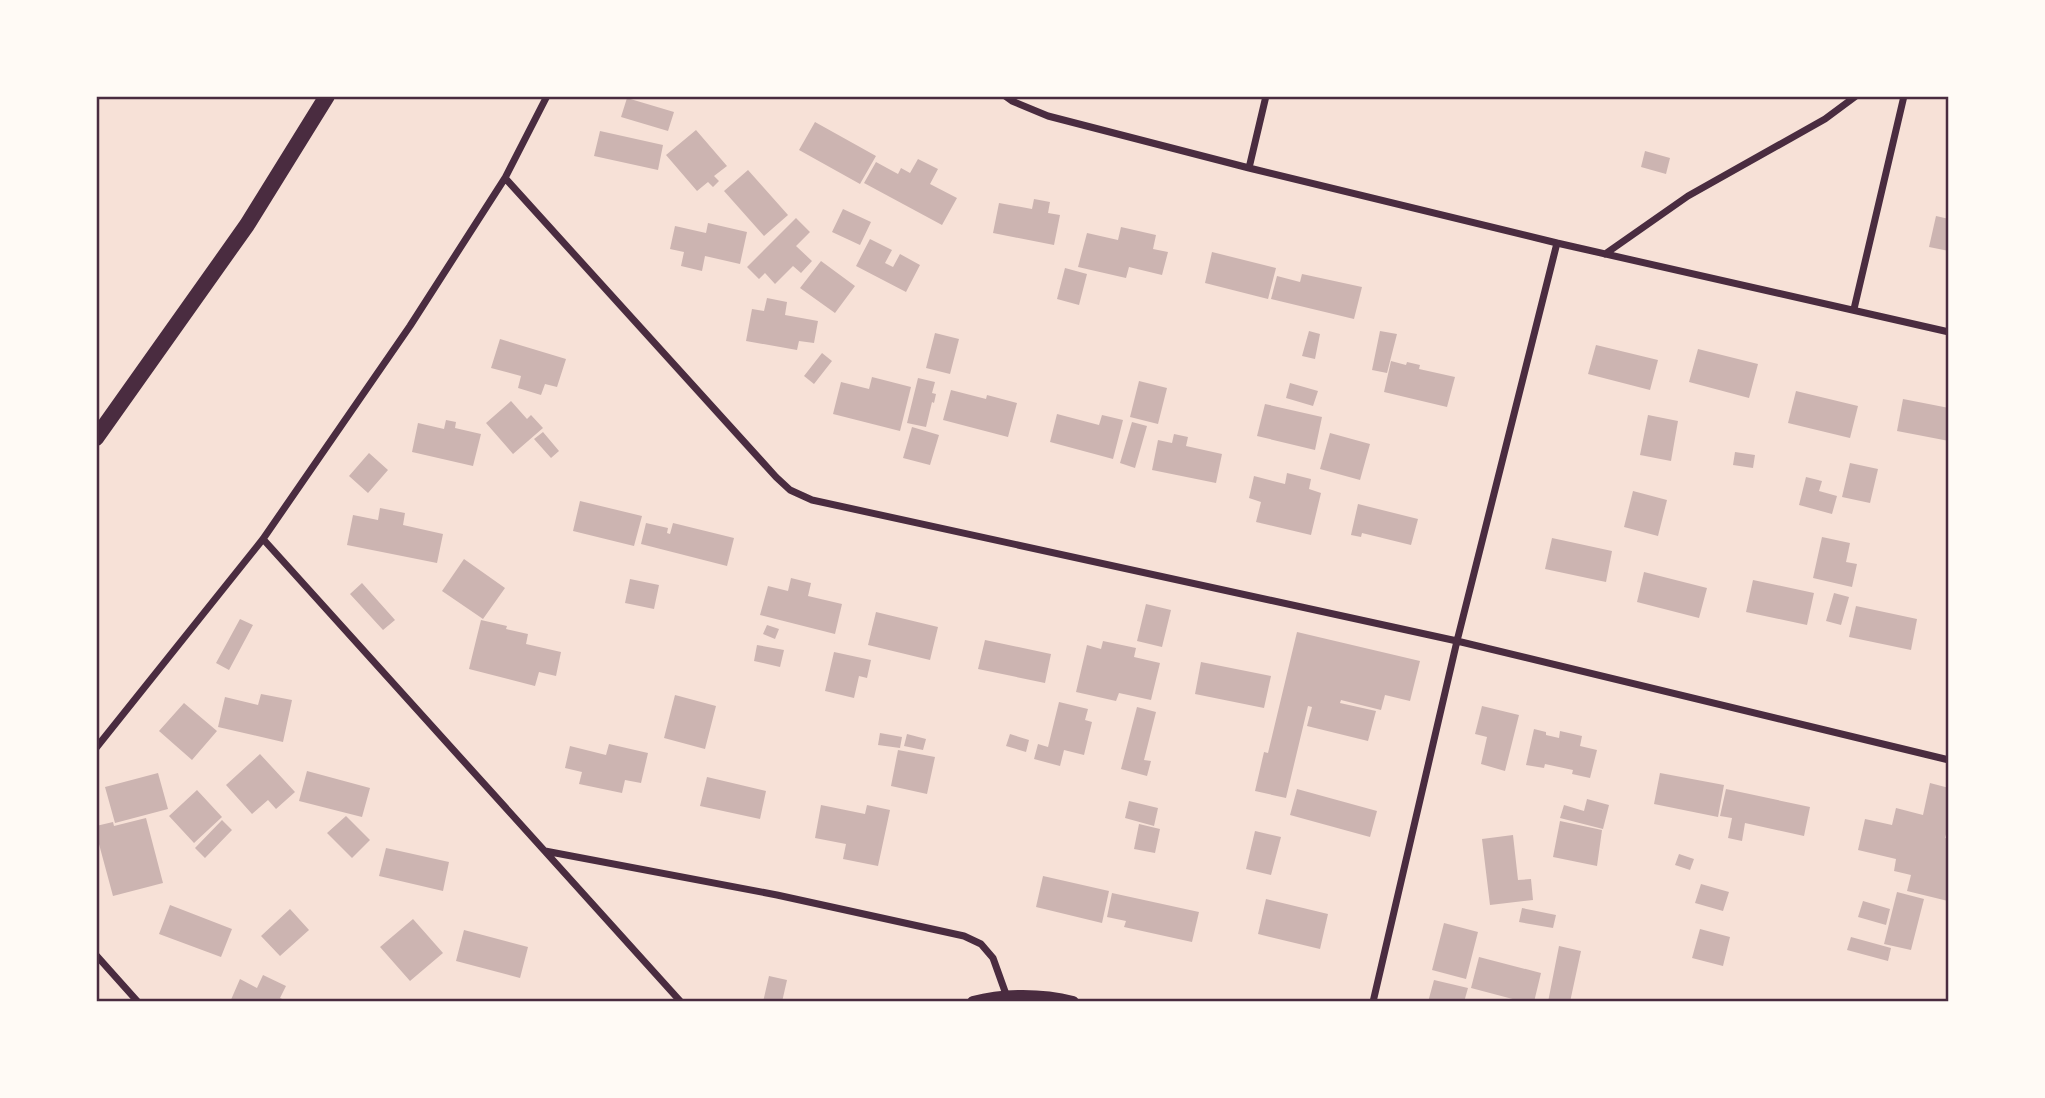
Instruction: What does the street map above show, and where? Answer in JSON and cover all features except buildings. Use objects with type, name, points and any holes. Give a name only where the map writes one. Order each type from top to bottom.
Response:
[{"type":"highway","points":[[96,438],[247,225],[327,96]]},
{"type":"street","points":[[96,748],[263,539],[410,326],[505,178],[547,96]]},
{"type":"street","points":[[1005,96],[1048,116],[1249,168],[1557,243],[1949,331]]},
{"type":"street","points":[[1249,168],[1266,96]]},
{"type":"street","points":[[1605,254],[1688,196],[1825,119],[1856,96]]},
{"type":"street","points":[[1854,309],[1904,96]]},
{"type":"street","points":[[505,178],[766,467],[790,490],[812,500],[1457,641],[1949,760]]},
{"type":"street","points":[[1373,1002],[1457,641],[1557,243]]},
{"type":"street","points":[[263,539],[681,1002]]},
{"type":"street","points":[[545,851],[777,895],[964,936],[981,944],[993,958],[1007,997]]},
{"type":"street","points":[[96,955],[138,1002]]},
{"type":"street","points":[[973,1002],[1023,996],[1073,1002]]}]
